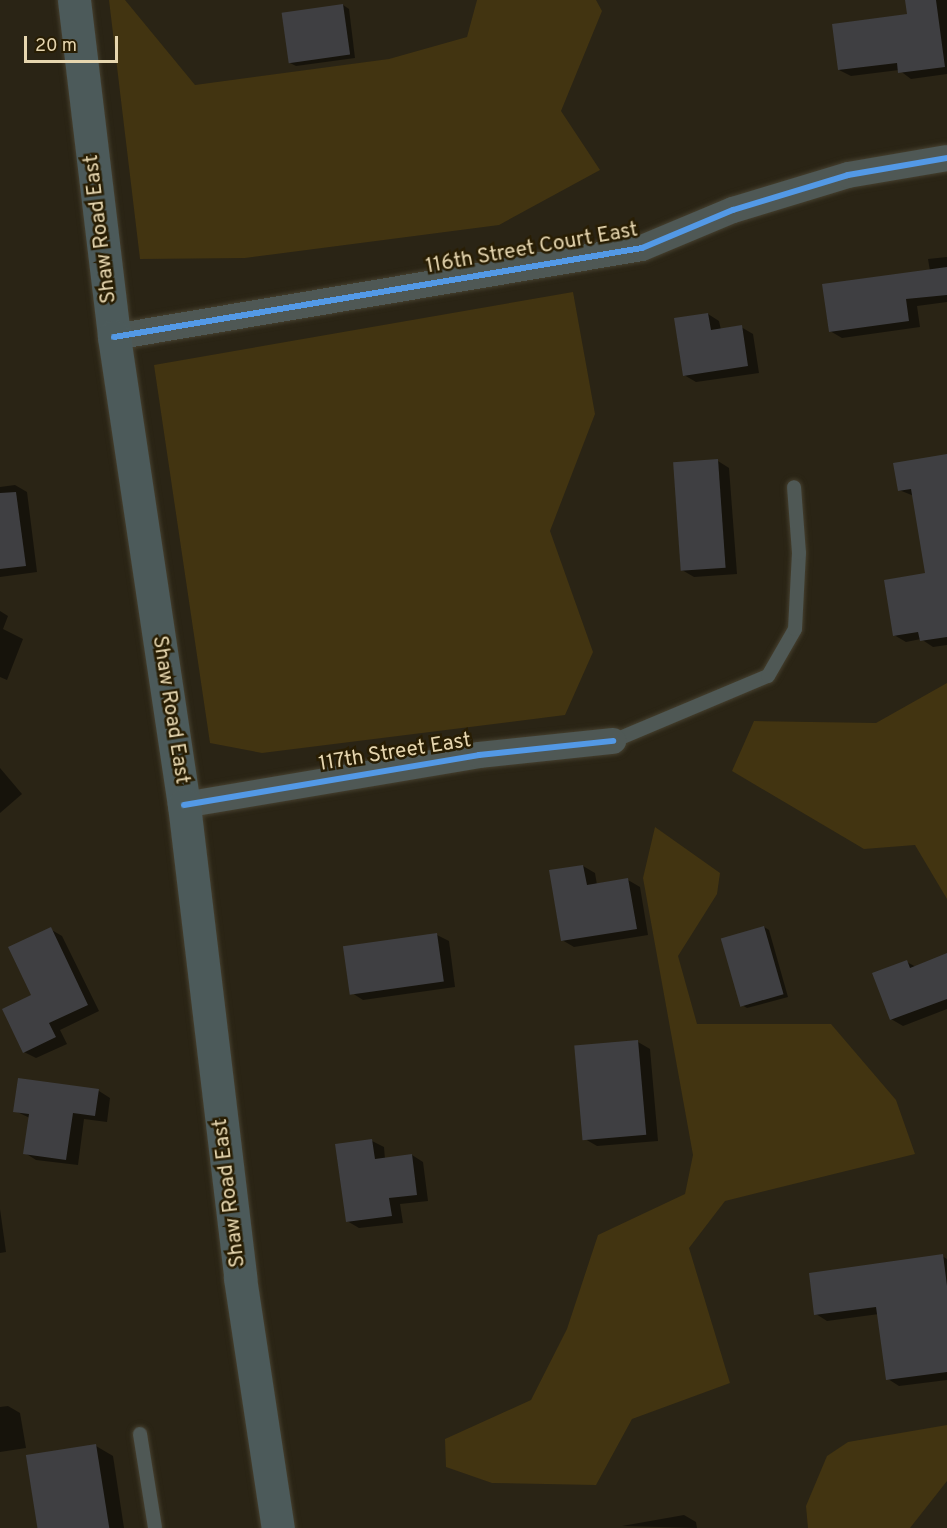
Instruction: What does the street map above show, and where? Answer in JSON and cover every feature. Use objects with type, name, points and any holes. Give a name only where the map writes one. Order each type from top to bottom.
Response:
[{"type":"main road","name":"Shaw Road East","points":[[74,0],[114,337],[184,805],[240,1278],[278,1528]]},
{"type":"street","name":"116th Street Court East","points":[[114,337],[642,248],[733,210],[848,175],[947,158]]},
{"type":"street","name":"117th Street East","points":[[184,805],[479,755],[613,741]]},
{"type":"lane","points":[[613,741],[768,676],[795,629],[799,554],[794,487]]},
{"type":"lane","points":[[140,1434],[155,1528]]},
{"type":"shaded area","points":[[109,0],[125,0],[195,85],[389,59],[467,37],[477,0],[596,0],[602,11],[561,111],[600,170],[499,225],[245,258],[140,259]]},
{"type":"shaded area","points":[[573,292],[595,414],[550,531],[593,652],[565,715],[262,753],[210,743],[154,365]]},
{"type":"shaded area","points":[[947,683],[947,899],[915,845],[864,849],[732,771],[754,721],[876,723]]},
{"type":"shaded area","points":[[655,827],[720,873],[717,894],[678,956],[697,1024],[831,1024],[896,1100],[915,1154],[725,1201],[689,1248],[730,1383],[632,1419],[596,1485],[492,1483],[446,1467],[445,1439],[531,1400],[567,1329],[598,1235],[685,1194],[693,1155],[643,878]]},
{"type":"shaded area","points":[[947,1425],[947,1481],[910,1528],[808,1528],[806,1506],[827,1456],[848,1442]]},
{"type":"building","points":[[905,0],[936,0],[945,67],[898,73],[897,63],[838,70],[832,24],[907,14]]},
{"type":"building","points":[[343,4],[350,55],[289,63],[282,13]]},
{"type":"building","points":[[947,267],[947,295],[906,299],[909,321],[829,332],[822,284]]},
{"type":"building","points":[[708,313],[711,330],[742,325],[748,366],[683,376],[674,318]]},
{"type":"building","points":[[947,454],[947,637],[920,641],[918,632],[893,636],[884,580],[925,573],[911,489],[898,491],[893,463]]},
{"type":"building","points":[[718,459],[726,568],[681,571],[673,462]]},
{"type":"building","points":[[16,492],[26,566],[0,569],[0,493]]},
{"type":"building","points":[[583,865],[587,885],[628,878],[637,929],[561,941],[549,870]]},
{"type":"building","points":[[764,926],[784,994],[740,1007],[721,938]]},
{"type":"building","points":[[51,927],[88,1005],[49,1023],[56,1037],[23,1053],[2,1009],[31,995],[8,947]]},
{"type":"building","points":[[437,933],[444,982],[350,995],[343,946]]},
{"type":"building","points":[[947,953],[947,999],[890,1020],[872,973],[907,960],[910,968]]},
{"type":"building","points":[[638,1040],[646,1135],[583,1140],[574,1046]]},
{"type":"building","points":[[18,1078],[99,1089],[95,1116],[73,1113],[66,1160],[23,1154],[29,1114],[13,1112]]},
{"type":"building","points":[[372,1139],[375,1159],[412,1154],[417,1195],[389,1198],[392,1216],[346,1222],[335,1144]]},
{"type":"building","points":[[943,1254],[947,1286],[947,1372],[886,1380],[876,1307],[814,1315],[809,1273]]},
{"type":"building","points":[[96,1444],[109,1528],[37,1528],[26,1455]]},
{"type":"cycle path","points":[[114,337],[642,248],[733,210],[848,175],[947,158]]},
{"type":"cycle path","points":[[184,805],[479,755],[613,741]]}]
